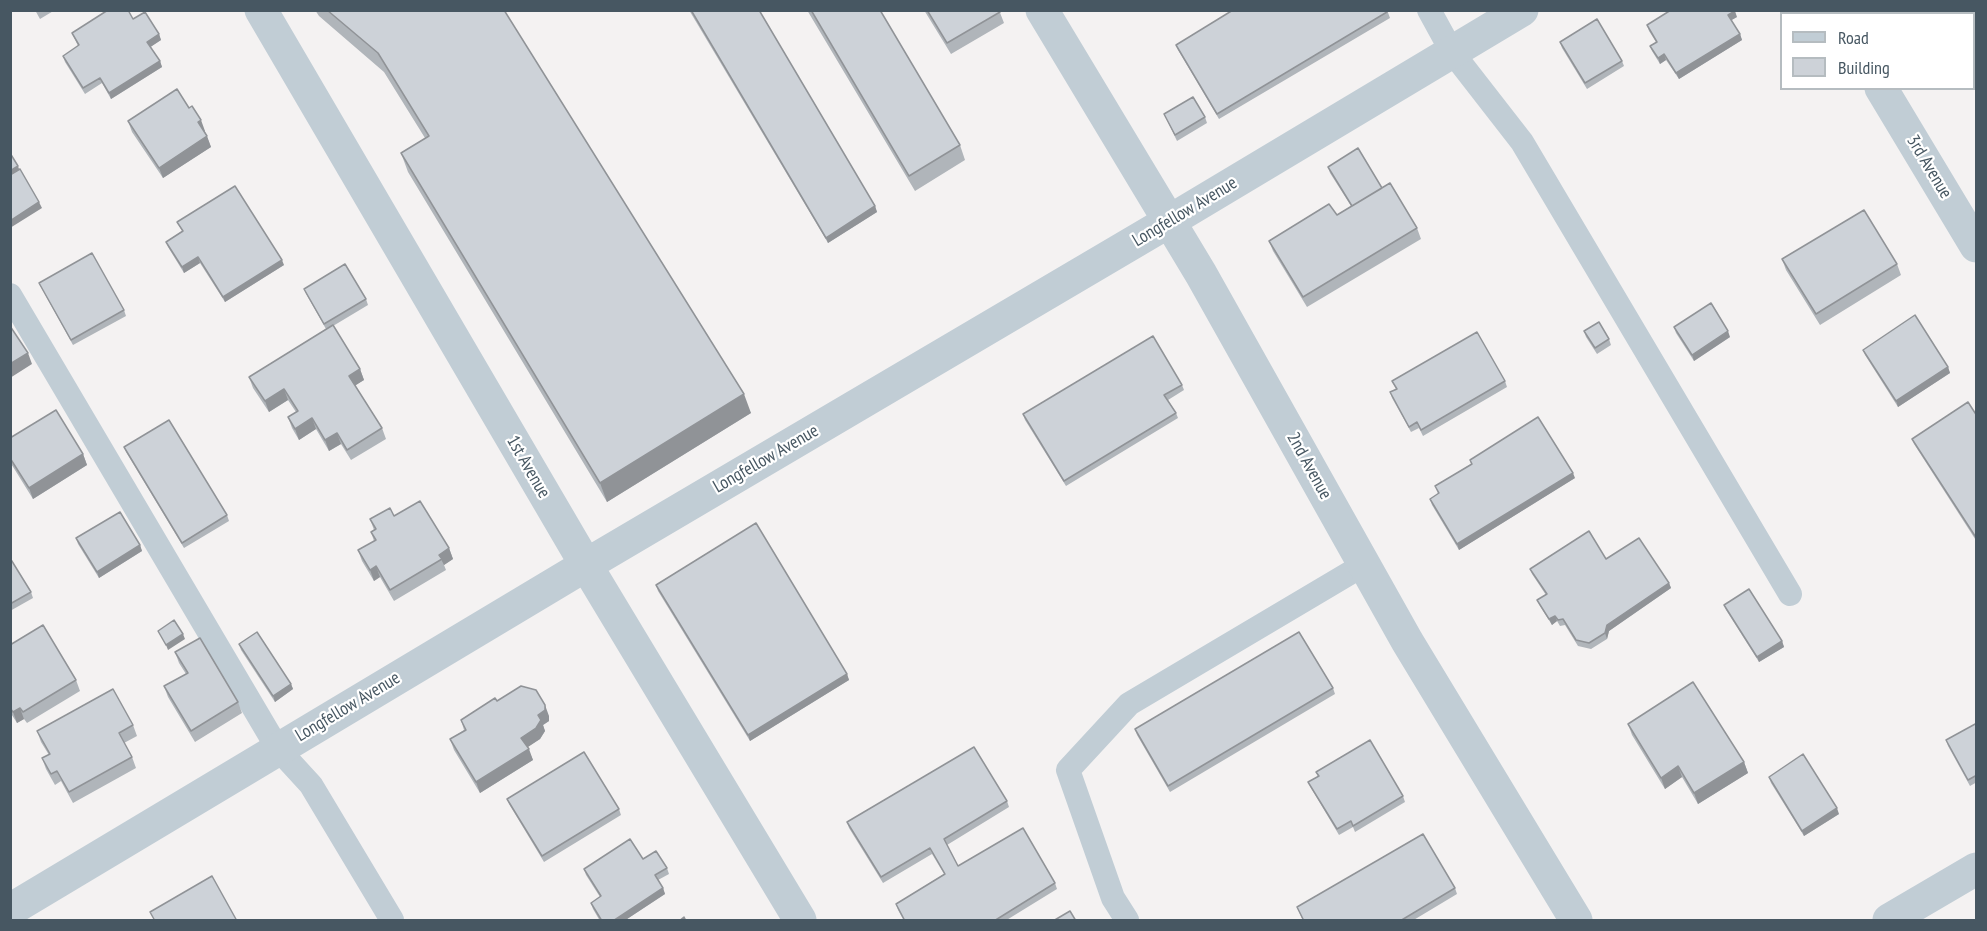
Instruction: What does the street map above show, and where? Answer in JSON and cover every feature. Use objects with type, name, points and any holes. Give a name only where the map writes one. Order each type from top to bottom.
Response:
[{"type":"street","name":"1st Avenue","points":[[261,10],[586,565],[800,921]]},
{"type":"street","name":"2nd Avenue","points":[[1042,10],[1200,274],[1407,640],[1576,921]]},
{"type":"street","name":"Longfellow Avenue","points":[[10,910],[586,565],[1168,222],[1522,10]]},
{"type":"street","name":"3rd Avenue","points":[[1882,90],[1977,246]]},
{"type":"street","points":[[1889,921],[1977,869]]},
{"type":"lane","points":[[1429,10],[1452,52],[1522,142],[1790,594]]},
{"type":"lane","points":[[10,295],[278,749],[311,785],[392,921]]},
{"type":"lane","points":[[1127,921],[1113,898],[1068,770],[1128,704],[1365,564]]},
{"type":"building","points":[[108,10],[128,10],[133,19],[145,12],[159,34],[147,42],[160,61],[109,93],[100,78],[83,88],[63,56],[79,45],[72,33]]},
{"type":"building","points":[[327,10],[504,10],[744,394],[600,483],[401,153],[429,136],[378,53]]},
{"type":"building","points":[[691,10],[759,10],[875,206],[826,238]]},
{"type":"building","points":[[811,10],[880,10],[960,145],[909,176]]},
{"type":"building","points":[[927,10],[999,10],[1000,12],[947,43]]},
{"type":"building","points":[[1233,10],[1387,10],[1387,12],[1217,114],[1176,45]]},
{"type":"building","points":[[1671,10],[1734,10],[1728,15],[1740,34],[1676,73],[1664,54],[1658,58],[1650,46],[1657,42],[1647,25]]},
{"type":"building","points":[[1597,19],[1622,61],[1585,83],[1560,42]]},
{"type":"building","points":[[1977,28],[1977,73],[1975,70],[1975,29]]},
{"type":"building","points":[[177,89],[189,108],[192,106],[201,120],[198,122],[207,136],[159,168],[128,121]]},
{"type":"building","points":[[1193,97],[1205,117],[1175,135],[1164,114]]},
{"type":"building","points":[[1358,148],[1382,188],[1352,206],[1328,167]]},
{"type":"building","points":[[10,153],[18,166],[10,171]]},
{"type":"building","points":[[20,169],[39,202],[10,221],[10,175]]},
{"type":"building","points":[[1390,183],[1417,228],[1303,297],[1269,241],[1329,204],[1337,215]]},
{"type":"building","points":[[235,186],[282,260],[223,297],[198,257],[182,267],[166,242],[183,231],[177,222]]},
{"type":"building","points":[[1864,210],[1897,264],[1816,314],[1782,259]]},
{"type":"building","points":[[92,253],[124,310],[71,340],[39,283]]},
{"type":"building","points":[[345,264],[366,299],[324,324],[304,289]]},
{"type":"building","points":[[1711,303],[1728,331],[1692,355],[1674,327]]},
{"type":"building","points":[[1915,315],[1948,367],[1896,401],[1863,350]]},
{"type":"building","points":[[1599,322],[1609,339],[1595,348],[1584,331]]},
{"type":"building","points":[[333,325],[360,369],[349,376],[382,428],[347,450],[337,433],[325,440],[312,418],[295,429],[288,417],[298,411],[284,389],[265,401],[249,377]]},
{"type":"building","points":[[10,326],[28,353],[10,364]]},
{"type":"building","points":[[1477,332],[1505,381],[1421,430],[1417,422],[1409,427],[1390,392],[1397,389],[1392,381]]},
{"type":"building","points":[[1153,336],[1182,385],[1164,395],[1176,413],[1064,481],[1023,414]]},
{"type":"building","points":[[1968,402],[1977,416],[1977,539],[1912,439]]},
{"type":"building","points":[[56,410],[83,454],[29,488],[10,458],[10,438]]},
{"type":"building","points":[[1538,417],[1573,473],[1457,544],[1430,499],[1439,493],[1435,486],[1472,464],[1470,460]]},
{"type":"building","points":[[169,420],[227,515],[182,543],[124,447]]},
{"type":"building","points":[[420,501],[449,548],[439,555],[442,559],[390,590],[376,566],[370,570],[358,550],[376,540],[371,532],[376,529],[370,519],[390,508],[394,516]]},
{"type":"building","points":[[120,512],[140,545],[97,572],[76,538]]},
{"type":"building","points":[[756,523],[847,674],[748,735],[656,585]]},
{"type":"building","points":[[1589,531],[1606,559],[1639,538],[1669,583],[1607,625],[1605,633],[1589,643],[1576,640],[1563,619],[1558,620],[1555,616],[1549,619],[1537,600],[1547,594],[1530,569]]},
{"type":"building","points":[[10,558],[31,592],[10,604]]},
{"type":"building","points":[[1749,589],[1782,641],[1757,657],[1724,605]]},
{"type":"building","points":[[174,620],[183,634],[166,645],[158,631]]},
{"type":"building","points":[[43,625],[76,680],[23,712],[20,708],[13,712],[10,708],[10,645]]},
{"type":"building","points":[[257,632],[291,684],[273,696],[239,644]]},
{"type":"building","points":[[1299,632],[1333,688],[1168,786],[1135,729]]},
{"type":"building","points":[[200,638],[238,702],[191,731],[164,686],[188,673],[175,652]]},
{"type":"building","points":[[1693,682],[1744,762],[1694,793],[1678,766],[1661,778],[1628,724]]},
{"type":"building","points":[[521,686],[536,690],[545,705],[545,710],[538,715],[541,720],[536,728],[521,738],[529,749],[476,782],[450,739],[466,730],[461,720],[495,698],[497,701]]},
{"type":"building","points":[[113,689],[133,725],[119,733],[132,757],[69,792],[57,771],[51,774],[42,758],[50,754],[37,731]]},
{"type":"building","points":[[1977,723],[1977,775],[1968,780],[1946,740]]},
{"type":"building","points":[[1370,740],[1403,796],[1353,826],[1351,821],[1337,829],[1308,782],[1319,776],[1316,772]]},
{"type":"building","points":[[974,747],[1007,801],[944,839],[958,866],[1023,828],[1055,883],[994,921],[905,921],[896,904],[945,874],[930,848],[881,877],[847,822]]},
{"type":"building","points":[[584,752],[619,809],[542,856],[507,799]]},
{"type":"building","points":[[1803,754],[1837,808],[1802,831],[1769,777]]},
{"type":"building","points":[[1423,834],[1455,888],[1400,921],[1304,921],[1297,907]]},
{"type":"building","points":[[630,839],[643,859],[656,851],[667,868],[655,875],[663,888],[613,921],[602,921],[591,903],[601,896],[584,869]]},
{"type":"building","points":[[212,876],[237,921],[155,921],[150,912]]},
{"type":"building","points":[[1070,911],[1076,921],[1053,921]]}]
